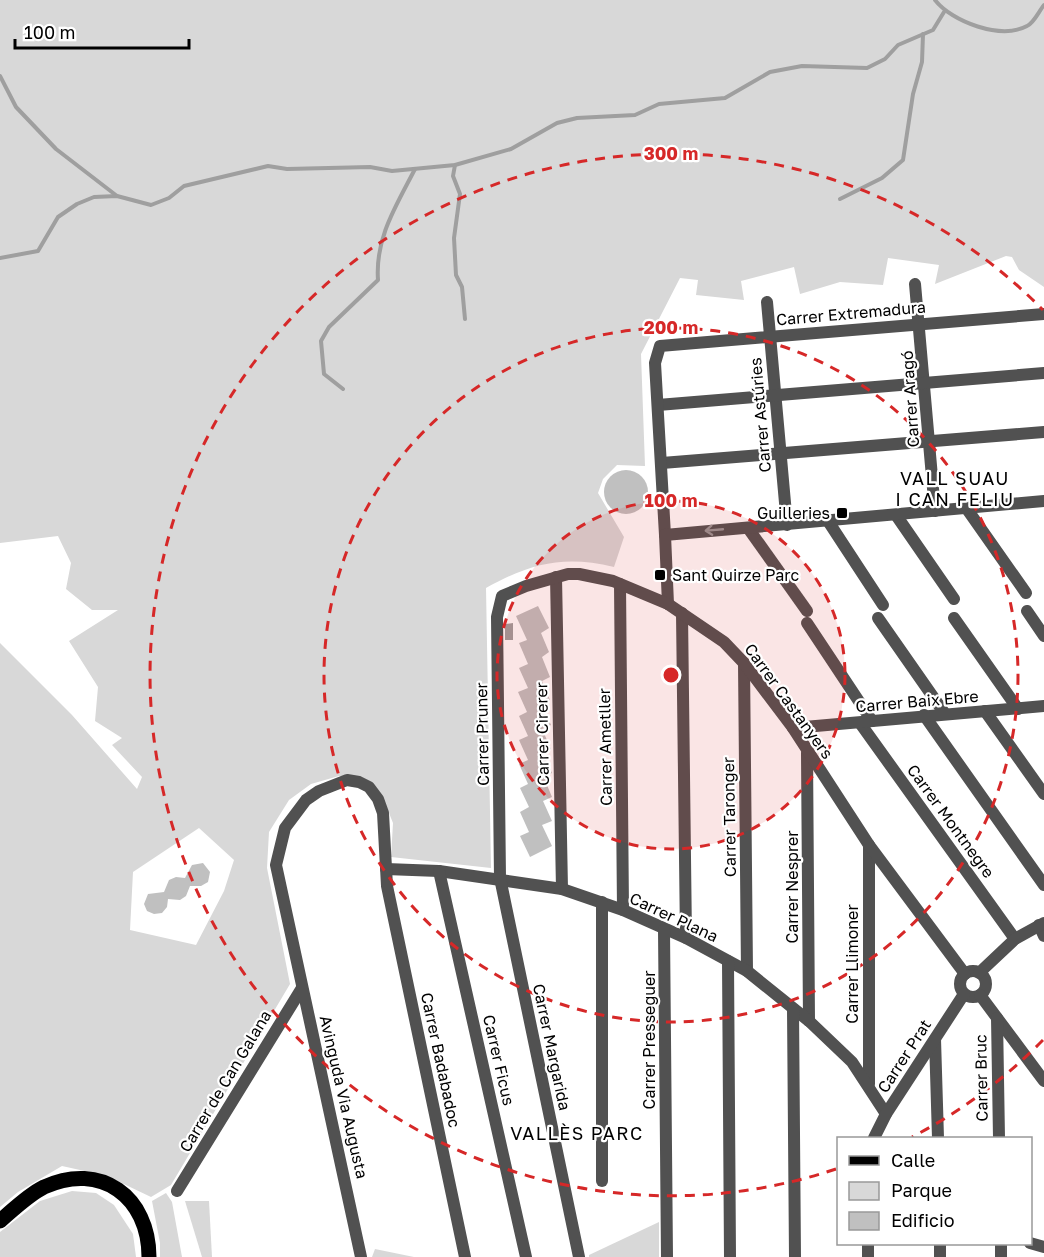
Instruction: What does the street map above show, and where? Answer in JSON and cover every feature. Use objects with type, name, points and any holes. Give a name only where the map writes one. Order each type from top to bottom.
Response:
[{"type":"main road","points":[[0,1221],[33,1193],[45,1187],[65,1180],[92,1179],[112,1186],[133,1204],[146,1228],[149,1257]]},
{"type":"street","name":"Carrer Aragó","points":[[915,284],[921,324],[935,511]]},
{"type":"street","name":"Carrer Astúries","points":[[767,302],[786,525]]},
{"type":"street","name":"Carrer Extremadura","points":[[658,405],[655,363],[660,346],[1044,314]]},
{"type":"street","points":[[668,604],[658,405],[1044,373]]},
{"type":"street","points":[[662,463],[1044,432]]},
{"type":"street","points":[[665,535],[1040,501],[1044,513]]},
{"type":"street","points":[[967,509],[1026,593]]},
{"type":"street","points":[[896,515],[954,599]]},
{"type":"street","points":[[828,521],[883,605]]},
{"type":"street","name":"Carrer Montnegre","points":[[748,528],[807,617],[866,722],[1015,939]]},
{"type":"street","name":"Carrer Castanyers","points":[[506,593],[556,577],[579,574],[620,584],[668,604],[724,642],[744,663],[793,728],[869,845],[965,974]]},
{"type":"street","name":"Carrer Cirerer","points":[[556,577],[562,889]]},
{"type":"street","name":"Carrer Ametller","points":[[620,584],[623,910]]},
{"type":"street","name":"Carrer Pruner","points":[[500,878],[497,616],[498,605],[506,593]]},
{"type":"street","points":[[1027,611],[1044,636]]},
{"type":"street","points":[[682,613],[686,938]]},
{"type":"street","points":[[878,618],[945,714]]},
{"type":"street","points":[[954,618],[1018,709]]},
{"type":"street","name":"Carrer Taronger","points":[[744,663],[747,971]]},
{"type":"street","name":"Carrer Baix Ebre","points":[[793,728],[1044,706]]},
{"type":"street","points":[[986,711],[1044,794]]},
{"type":"street","points":[[924,716],[1044,885]]},
{"type":"street","name":"Carrer Nesprer","points":[[807,752],[809,1021]]},
{"type":"street","name":"Carrer Badabadoc","points":[[293,945],[276,865],[285,828],[306,800],[326,787],[348,780],[369,787],[378,799],[383,813],[387,886],[465,1257]]},
{"type":"street","name":"Carrer Llimoner","points":[[869,845],[869,1084]]},
{"type":"street","name":"Carrer Plana","points":[[386,869],[439,871],[500,878],[562,889],[623,910],[686,938],[747,971],[809,1021],[852,1062],[869,1084],[886,1114]]},
{"type":"street","name":"Carrer Ficus","points":[[439,871],[526,1257]]},
{"type":"street","name":"Carrer Margarida","points":[[500,878],[579,1257]]},
{"type":"street","points":[[602,902],[602,1181]]},
{"type":"street","points":[[979,973],[986,984],[980,995],[972,998],[964,994],[960,986],[965,974],[979,973],[1015,939],[1042,928]]},
{"type":"street","name":"Carrer Presseguer","points":[[664,930],[667,1257]]},
{"type":"street","name":"Avinguda Via Augusta","points":[[293,945],[361,1257]]},
{"type":"street","points":[[728,961],[730,1257]]},
{"type":"street","name":"Carrer de Can Galana","points":[[177,1191],[302,988]]},
{"type":"street","name":"Carrer Prat","points":[[874,1137],[886,1114],[964,994]]},
{"type":"street","points":[[980,995],[1044,1081]]},
{"type":"street","points":[[793,1009],[795,1257]]},
{"type":"street","name":"Carrer Bruc","points":[[997,1018],[999,1137]]},
{"type":"street","points":[[935,1039],[938,1137]]},
{"type":"green space","points":[[0,0],[1044,0],[1044,287],[1019,270],[1012,257],[1006,256],[935,284],[939,265],[888,258],[883,285],[840,282],[800,294],[794,267],[741,281],[744,300],[696,295],[698,280],[680,278],[641,354],[645,466],[617,465],[603,479],[598,493],[624,537],[614,567],[579,562],[548,564],[518,572],[486,588],[491,868],[391,857],[393,823],[385,803],[357,777],[339,776],[311,784],[289,800],[269,832],[267,868],[290,984],[171,1185],[151,1197],[107,1176],[62,1166],[18,1192],[0,1207],[0,643],[72,715],[137,789],[142,777],[112,745],[122,738],[95,721],[98,687],[69,641],[118,610],[92,610],[66,589],[71,563],[58,536],[0,543]],"holes":[[[199,828],[234,860],[224,891],[196,945],[130,930],[133,872]]]},
{"type":"green space","points":[[72,1191],[96,1193],[114,1205],[133,1234],[136,1257],[0,1257],[0,1232],[40,1201]]},
{"type":"green space","points":[[166,1193],[172,1202],[182,1257],[160,1257],[160,1243],[152,1201]]},
{"type":"green space","points":[[185,1201],[209,1201],[212,1257],[202,1257]]},
{"type":"green space","points":[[659,1222],[659,1257],[589,1257],[589,1255]]},
{"type":"green space","points":[[375,1249],[414,1257],[372,1257]]},
{"type":"shaded area","points":[[513,623],[513,640],[505,640],[505,624]]},
{"type":"building","points":[[626,470],[641,477],[648,492],[641,507],[626,514],[611,507],[604,492],[611,477]]},
{"type":"building","points":[[538,606],[549,628],[541,633],[549,652],[542,657],[550,677],[542,681],[550,700],[542,705],[551,725],[542,729],[551,749],[543,753],[552,773],[548,775],[551,783],[547,785],[552,797],[543,801],[552,821],[542,825],[552,846],[530,857],[520,836],[529,832],[520,812],[529,807],[520,788],[528,784],[519,764],[528,760],[519,740],[528,736],[519,716],[527,712],[518,692],[528,688],[519,668],[528,664],[519,643],[527,640],[516,616]]},
{"type":"building","points":[[203,863],[210,872],[208,882],[201,886],[190,886],[186,896],[180,900],[168,899],[167,907],[162,913],[154,914],[147,911],[144,904],[148,894],[164,892],[169,880],[176,877],[185,878],[192,865]]},
{"type":"waterway","points":[[935,0],[965,22],[991,30],[1004,31],[1027,26],[1044,5]]},
{"type":"waterway","points":[[0,258],[38,251],[58,217],[77,204],[94,197],[117,196],[151,205],[169,198],[184,186],[268,166],[287,169],[370,167],[392,171],[455,165],[511,149],[557,123],[577,118],[635,115],[659,104],[725,98],[770,72],[802,66],[867,68],[885,59],[898,45],[933,30],[944,12]]},
{"type":"waterway","points":[[840,199],[882,178],[903,160],[913,94],[922,62],[923,34]]},
{"type":"waterway","points":[[0,76],[16,107],[56,149],[117,196]]},
{"type":"waterway","points":[[455,165],[453,176],[460,194],[454,238],[456,275],[462,287],[465,319]]},
{"type":"waterway","points":[[343,389],[324,374],[321,341],[329,327],[378,280],[383,236],[415,169]]},
{"type":"place","name":"Guilleries","points":[[842,513]]},
{"type":"place","name":"Sant Quirze Parc","points":[[660,575]]},
{"type":"district","name":"VALL SUAU I CAN FELIU","points":[[955,489]]},
{"type":"district","name":"VALLÈS PARC","points":[[577,1134]]}]
